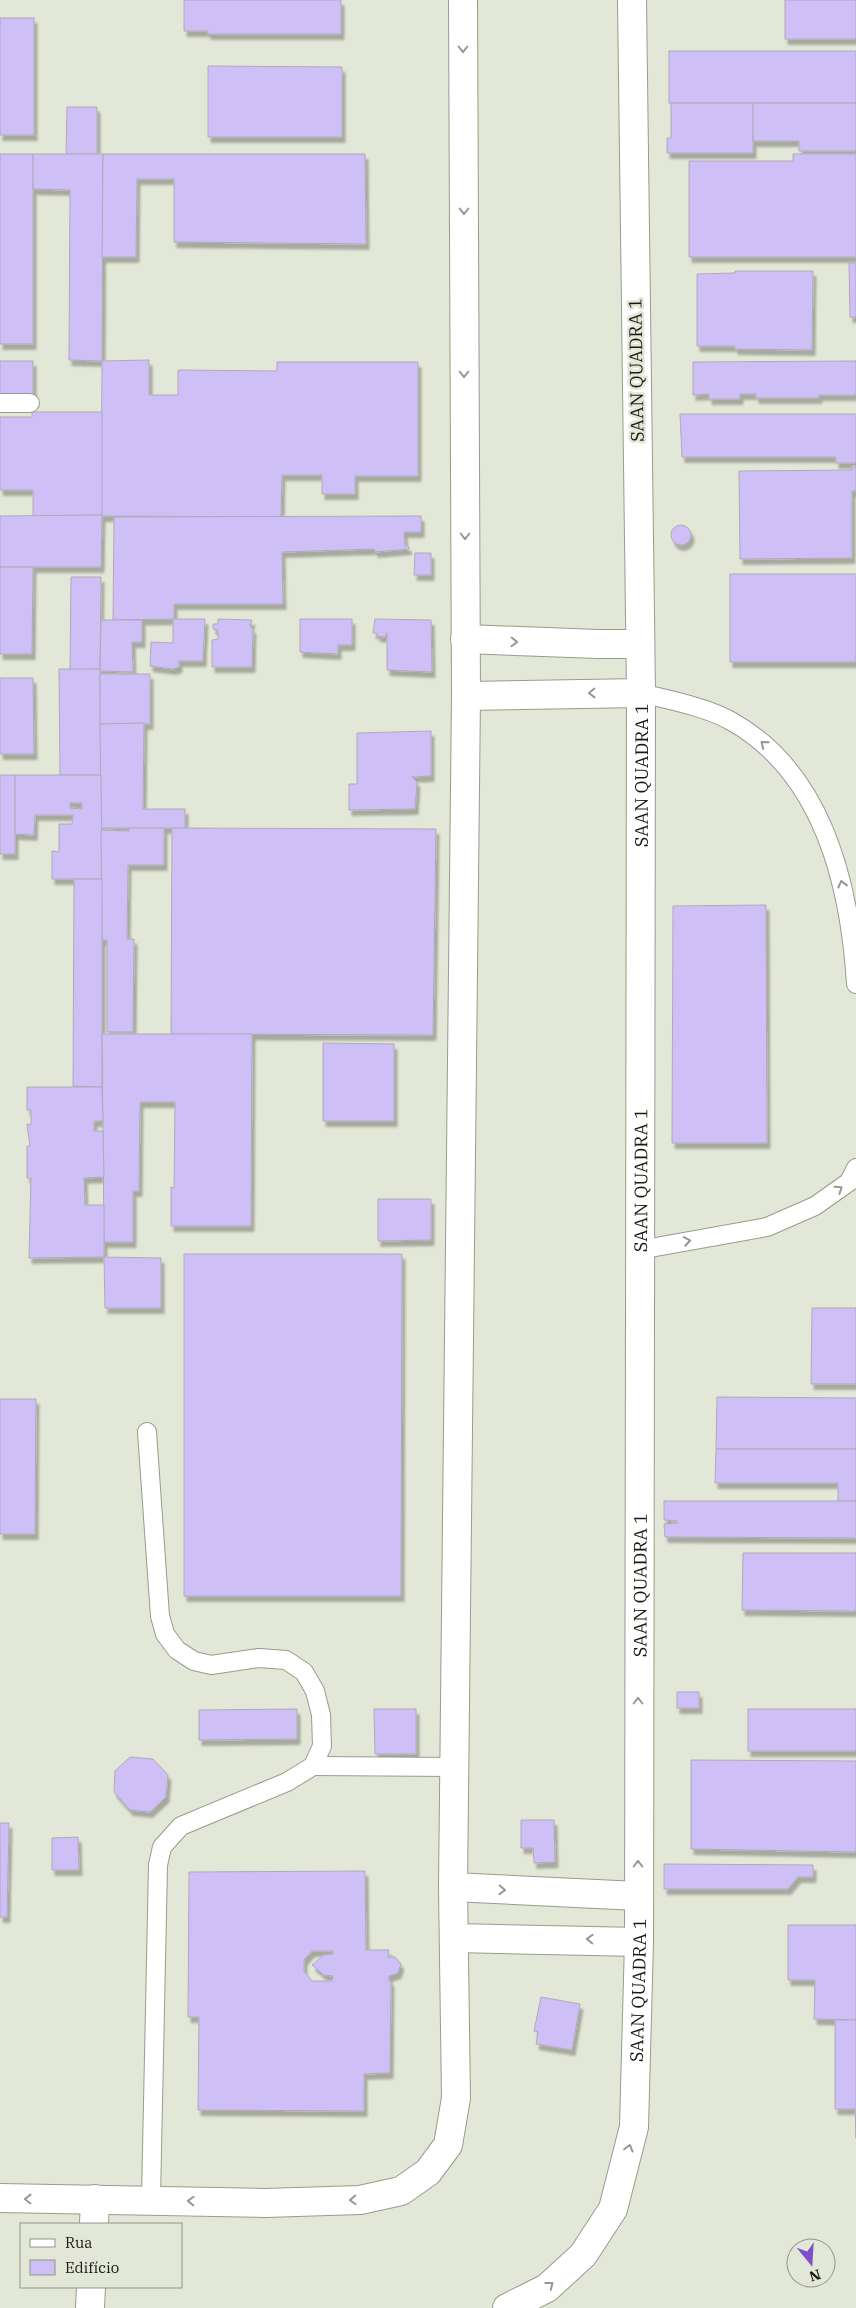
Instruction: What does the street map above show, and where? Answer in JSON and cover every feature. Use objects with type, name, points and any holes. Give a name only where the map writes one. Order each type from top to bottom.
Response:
[{"type":"street","points":[[0,2198],[95,2212],[151,2199],[265,2203],[360,2200],[401,2191],[428,2172],[448,2144],[456,2098],[453,1887],[466,696],[463,0]]},
{"type":"street","name":"SAAN QUADRA 1","points":[[507,2308],[547,2288],[584,2255],[613,2208],[634,2127],[639,1942],[641,693],[632,0]]},
{"type":"street","points":[[465,640],[640,644]]},
{"type":"street","points":[[466,696],[641,693]]},
{"type":"street","points":[[453,1887],[638,1896]]},
{"type":"street","points":[[455,1938],[639,1942]]},
{"type":"street","points":[[90,2308],[91,2288]]},
{"type":"lane","points":[[0,403],[30,403]]},
{"type":"lane","points":[[641,693],[685,704],[730,720],[768,746],[803,790],[828,835],[843,885],[854,944],[856,984]]},
{"type":"lane","points":[[639,1250],[767,1227],[815,1206],[849,1182],[856,1168]]},
{"type":"lane","points":[[147,1432],[160,1616],[165,1634],[177,1650],[194,1661],[210,1665],[259,1658],[286,1660],[304,1672],[315,1690],[321,1714],[322,1746],[313,1766]]},
{"type":"lane","points":[[151,2199],[158,1865],[162,1847],[181,1826],[287,1782],[313,1766],[454,1766]]},
{"type":"building","points":[[184,0],[341,0],[341,34],[208,34],[208,31],[184,31]]},
{"type":"building","points":[[785,0],[856,0],[856,39],[785,39]]},
{"type":"building","points":[[0,18],[34,18],[34,135],[0,135]]},
{"type":"building","points":[[669,51],[856,51],[856,103],[669,103]]},
{"type":"building","points":[[208,66],[342,67],[342,137],[208,137]]},
{"type":"building","points":[[671,103],[753,103],[753,153],[667,153],[667,138],[671,138]]},
{"type":"building","points":[[753,103],[856,103],[856,151],[799,151],[799,141],[753,141]]},
{"type":"building","points":[[67,107],[97,107],[97,154],[66,154]]},
{"type":"building","points":[[0,154],[33,154],[33,344],[0,344]]},
{"type":"building","points":[[33,154],[103,154],[102,361],[69,360],[70,190],[33,189]]},
{"type":"building","points":[[103,154],[365,154],[366,244],[174,242],[174,179],[137,179],[136,257],[102,257]]},
{"type":"building","points":[[793,154],[856,154],[856,257],[689,257],[689,161],[793,161]]},
{"type":"building","points":[[849,263],[856,263],[856,317],[850,317]]},
{"type":"building","points":[[735,271],[813,271],[812,350],[735,349],[735,346],[697,346],[697,274],[735,273]]},
{"type":"building","points":[[149,360],[149,395],[178,395],[178,370],[277,371],[277,362],[418,362],[418,476],[355,476],[355,494],[322,494],[322,475],[282,475],[281,517],[101,516],[102,361]]},
{"type":"building","points":[[0,361],[33,361],[33,396],[0,396]]},
{"type":"building","points":[[856,361],[856,395],[819,395],[819,398],[756,398],[756,394],[740,394],[740,399],[709,399],[709,394],[693,395],[693,362]]},
{"type":"building","points":[[32,412],[102,412],[102,515],[33,516],[33,490],[0,490],[0,417],[32,417]]},
{"type":"building","points":[[680,414],[856,414],[856,463],[836,463],[836,457],[682,457]]},
{"type":"building","points":[[852,466],[856,466],[856,491],[852,491],[852,558],[740,559],[739,471],[852,470]]},
{"type":"building","points":[[102,515],[101,567],[0,567],[0,516]]},
{"type":"building","points":[[421,516],[421,532],[404,532],[405,546],[408,546],[409,549],[375,552],[374,549],[282,552],[283,604],[174,604],[174,619],[113,620],[114,517]]},
{"type":"building","points":[[681,525],[688,528],[691,535],[688,542],[681,545],[674,542],[671,535],[674,528]]},
{"type":"building","points":[[415,553],[431,553],[431,575],[414,575]]},
{"type":"building","points":[[0,567],[33,567],[32,654],[0,654]]},
{"type":"building","points":[[730,574],[856,574],[856,662],[730,662]]},
{"type":"building","points":[[71,577],[101,577],[100,669],[70,670]]},
{"type":"building","points":[[173,619],[205,619],[203,661],[179,661],[179,667],[173,669],[150,666],[151,642],[173,643]]},
{"type":"building","points":[[218,619],[252,620],[250,626],[253,629],[252,667],[212,667],[212,640],[218,639],[218,630],[213,629],[213,624],[218,624]]},
{"type":"building","points":[[300,619],[352,619],[352,645],[338,645],[338,654],[300,652]]},
{"type":"building","points":[[375,619],[431,620],[432,672],[387,670],[387,633],[385,637],[377,636],[377,633],[373,633]]},
{"type":"building","points":[[101,620],[142,620],[142,642],[132,642],[133,672],[100,671]]},
{"type":"building","points":[[59,669],[100,669],[101,775],[60,775]]},
{"type":"building","points":[[100,674],[150,674],[150,724],[100,724]]},
{"type":"building","points":[[0,678],[33,678],[34,754],[0,754]]},
{"type":"building","points":[[144,723],[143,809],[185,809],[185,828],[101,828],[100,724]]},
{"type":"building","points":[[431,731],[431,776],[412,777],[417,782],[415,809],[349,810],[349,784],[357,784],[357,733]]},
{"type":"building","points":[[0,775],[15,775],[15,854],[0,854]]},
{"type":"building","points":[[15,775],[101,775],[102,879],[52,879],[52,851],[59,852],[59,824],[72,824],[73,815],[35,815],[34,835],[15,834]],"holes":[[[70,803],[82,803],[82,809],[70,808]]]},
{"type":"building","points":[[129,828],[164,828],[164,865],[128,865],[127,939],[134,939],[133,1032],[107,1032],[107,940],[102,940],[101,830],[129,831]]},
{"type":"building","points":[[172,828],[436,829],[433,1035],[171,1034]]},
{"type":"building","points":[[74,879],[102,879],[102,1087],[73,1086]]},
{"type":"building","points":[[766,905],[767,1143],[672,1143],[673,906]]},
{"type":"building","points":[[102,1034],[252,1034],[251,1226],[171,1226],[171,1187],[174,1188],[175,1102],[140,1102],[139,1191],[133,1191],[133,1242],[104,1242]]},
{"type":"building","points":[[323,1043],[394,1044],[394,1121],[323,1121]]},
{"type":"building","points":[[27,1087],[102,1087],[103,1121],[94,1121],[94,1131],[103,1131],[104,1177],[84,1178],[85,1205],[104,1205],[104,1257],[29,1258],[31,1178],[27,1178],[27,1146],[30,1146],[27,1124],[31,1125],[31,1110],[27,1110]]},
{"type":"building","points":[[378,1199],[431,1199],[431,1240],[378,1241]]},
{"type":"building","points":[[184,1254],[402,1254],[401,1596],[184,1596]]},
{"type":"building","points":[[104,1257],[161,1258],[161,1308],[105,1308]]},
{"type":"building","points":[[812,1308],[856,1308],[856,1384],[811,1384]]},
{"type":"building","points":[[717,1397],[856,1398],[856,1449],[716,1449]]},
{"type":"building","points":[[0,1399],[36,1399],[35,1534],[0,1534]]},
{"type":"building","points":[[716,1449],[856,1449],[856,1501],[838,1501],[838,1483],[715,1483]]},
{"type":"building","points":[[664,1501],[856,1501],[856,1538],[665,1537],[664,1524],[677,1523],[677,1521],[664,1520]]},
{"type":"building","points":[[743,1553],[856,1553],[856,1611],[742,1610]]},
{"type":"building","points":[[677,1692],[699,1692],[699,1708],[677,1708]]},
{"type":"building","points":[[297,1709],[297,1739],[199,1740],[199,1710]]},
{"type":"building","points":[[374,1709],[416,1709],[416,1754],[375,1754]]},
{"type":"building","points":[[748,1709],[856,1709],[856,1751],[748,1751]]},
{"type":"building","points":[[130,1757],[153,1759],[168,1775],[166,1797],[150,1812],[130,1810],[114,1792],[115,1771]]},
{"type":"building","points":[[691,1760],[856,1761],[856,1852],[691,1849]]},
{"type":"building","points":[[521,1820],[554,1820],[555,1862],[534,1863],[533,1848],[521,1848]]},
{"type":"building","points":[[0,1823],[9,1823],[7,1917],[0,1917]]},
{"type":"building","points":[[78,1837],[79,1870],[52,1870],[52,1838]]},
{"type":"building","points":[[664,1864],[813,1865],[813,1877],[798,1877],[788,1889],[664,1889]]},
{"type":"building","points":[[365,1871],[366,1950],[389,1950],[388,1957],[395,1957],[401,1964],[398,1973],[389,1976],[389,1981],[391,1981],[390,2073],[364,2074],[364,2111],[198,2110],[199,2017],[188,2017],[189,1872]],"holes":[[[312,1951],[333,1951],[333,1954],[324,1955],[312,1965],[324,1975],[333,1976],[332,1981],[312,1981],[304,1971],[304,1960]]]},
{"type":"building","points":[[788,1925],[856,1925],[856,2020],[814,2019],[815,1980],[788,1980]]},
{"type":"building","points":[[541,1997],[580,2004],[572,2050],[536,2044],[538,2032],[534,2031]]},
{"type":"building","points":[[835,2020],[856,2020],[856,2138],[855,2109],[835,2109]]}]
